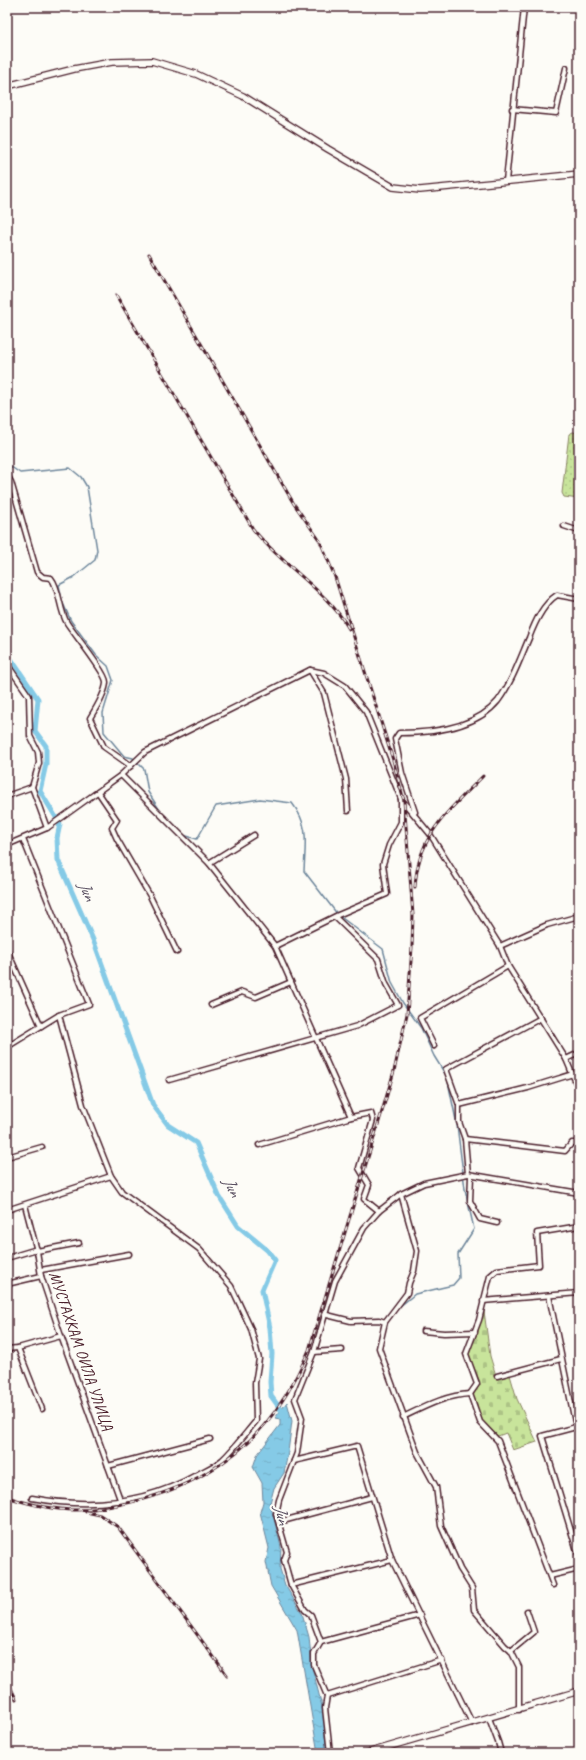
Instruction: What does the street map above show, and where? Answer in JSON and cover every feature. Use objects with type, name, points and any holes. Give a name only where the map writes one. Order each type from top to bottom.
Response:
[{"type":"main road","points":[[7,86],[74,69],[112,62],[131,60],[157,62],[196,74],[243,96],[328,149],[393,186],[420,190],[579,174]]},
{"type":"main road","points":[[367,1753],[519,1710],[579,1691]]},
{"type":"street","points":[[506,181],[512,109],[524,7]]},
{"type":"street","points":[[512,109],[556,113],[566,68]]},
{"type":"street","points":[[7,475],[11,482],[36,572],[43,577],[51,578],[55,582],[58,598],[66,621],[88,654],[102,669],[105,676],[106,683],[90,718],[104,747],[131,766]]},
{"type":"street","points":[[564,526],[579,531]]},
{"type":"street","points":[[415,814],[402,773],[395,739],[399,733],[418,733],[449,728],[479,716],[497,701],[512,677],[535,622],[549,600],[557,596],[579,599]]},
{"type":"street","points":[[7,664],[29,696],[30,736],[38,752],[39,763],[32,787],[47,828]]},
{"type":"street","points":[[310,670],[324,693],[328,715],[342,760],[348,811]]},
{"type":"street","points":[[7,845],[47,828],[121,775],[145,752],[310,670],[324,673],[345,686],[366,712],[401,799],[402,822],[389,845],[383,864],[387,894],[275,946]]},
{"type":"street","points":[[121,775],[209,863],[275,946],[351,1117]]},
{"type":"street","points":[[7,796],[32,787]]},
{"type":"street","points":[[98,792],[117,820],[112,828],[150,896],[177,952]]},
{"type":"street","points":[[401,799],[415,814],[430,834],[500,946],[508,966],[566,1059],[579,1090]]},
{"type":"street","points":[[209,863],[254,835]]},
{"type":"street","points":[[7,1047],[59,1015],[89,1004],[22,839]]},
{"type":"street","points":[[500,946],[546,925],[579,916]]},
{"type":"street","points":[[169,1080],[357,1026],[398,1005],[386,984],[378,959],[335,917]]},
{"type":"street","points":[[7,950],[41,1026]]},
{"type":"street","points":[[434,1046],[420,1018],[508,966]]},
{"type":"street","points":[[211,1005],[242,992],[256,997],[291,982]]},
{"type":"street","points":[[32,1498],[61,1504],[93,1505],[121,1502],[156,1492],[186,1481],[221,1461],[256,1421],[255,1383],[259,1359],[251,1329],[231,1286],[199,1249],[122,1192],[110,1176],[83,1106],[59,1015]]},
{"type":"street","points":[[497,1223],[480,1219],[470,1200],[470,1175],[465,1139],[459,1122],[459,1105],[446,1069],[541,1018]]},
{"type":"street","points":[[566,1059],[579,1053]]},
{"type":"street","points":[[459,1105],[528,1088],[573,1074]]},
{"type":"street","points":[[259,1145],[351,1117],[371,1113],[374,1120],[358,1168],[369,1185],[364,1199],[379,1211]]},
{"type":"street","points":[[465,1139],[565,1151],[572,1143],[579,1142]]},
{"type":"street","points":[[7,1157],[42,1147]]},
{"type":"street","points":[[321,1642],[311,1615],[305,1610],[291,1585],[284,1560],[287,1552],[276,1514],[279,1500],[297,1453],[302,1418],[295,1399],[314,1352],[327,1314],[335,1281],[364,1228],[379,1211],[401,1194],[424,1183],[470,1175],[579,1193]]},
{"type":"street","points":[[7,1210],[110,1176]]},
{"type":"street","points":[[401,1194],[417,1251],[414,1271],[409,1283],[408,1293],[385,1322],[380,1348],[403,1417],[417,1452],[436,1487],[441,1526],[460,1569],[472,1588],[474,1610],[511,1651],[519,1667],[519,1710]]},
{"type":"street","name":"МУСТАХКАМ ОИЛА УЛИЦА","points":[[25,1205],[37,1250],[41,1276],[121,1502]]},
{"type":"street","points":[[470,1394],[477,1384],[466,1354],[475,1332],[490,1276],[496,1270],[539,1265],[537,1233],[579,1226]]},
{"type":"street","points":[[7,1258],[37,1250],[79,1243]]},
{"type":"street","points":[[41,1270],[130,1254]]},
{"type":"street","points":[[7,1284],[41,1276]]},
{"type":"street","points":[[483,1301],[579,1293]]},
{"type":"street","points":[[549,1296],[576,1427],[542,1436],[579,1557]]},
{"type":"street","points":[[327,1314],[351,1321],[379,1320],[385,1322]]},
{"type":"street","points":[[423,1331],[444,1333],[475,1332]]},
{"type":"street","points":[[7,1349],[18,1348],[61,1336]]},
{"type":"street","points":[[18,1348],[42,1409]]},
{"type":"street","points":[[314,1352],[342,1350]]},
{"type":"street","points":[[497,1376],[521,1368],[562,1359]]},
{"type":"street","points":[[403,1417],[458,1394],[470,1394]]},
{"type":"street","points":[[470,1394],[480,1422],[498,1441],[553,1585]]},
{"type":"street","points":[[108,1466],[210,1439]]},
{"type":"street","points":[[294,1461],[357,1446],[392,1560],[472,1723]]},
{"type":"street","points":[[279,1522],[372,1497]]},
{"type":"street","points":[[291,1585],[392,1560]]},
{"type":"street","points":[[550,1576],[579,1568]]},
{"type":"street","points":[[511,1651],[534,1632],[527,1611]]},
{"type":"street","points":[[330,1753],[325,1708],[327,1696],[314,1665],[314,1654],[321,1642],[420,1615]]},
{"type":"street","points":[[327,1696],[442,1660]]},
{"type":"street","points":[[488,1718],[498,1742],[500,1753]]},
{"type":"street","points":[[336,1753],[346,1753]]},
{"type":"green space","points":[[573,432],[579,433],[579,499],[564,497],[562,493],[569,434]]},
{"type":"green space","points":[[484,1311],[490,1356],[497,1379],[510,1375],[517,1399],[537,1442],[513,1450],[506,1433],[498,1436],[480,1419],[473,1396],[480,1382],[468,1354]]},
{"type":"water","points":[[287,1402],[292,1421],[288,1452],[284,1473],[274,1488],[270,1503],[281,1547],[280,1569],[285,1585],[302,1613],[309,1637],[312,1667],[326,1722],[325,1736],[328,1753],[318,1753],[297,1630],[271,1586],[266,1562],[269,1548],[260,1512],[263,1502],[262,1483],[253,1467],[257,1455],[280,1425],[280,1419],[275,1418]]},
{"type":"waterway","points":[[7,194],[10,202],[7,215]]},
{"type":"waterway","points":[[7,464],[20,473],[70,468],[81,477],[87,487],[97,550],[95,560],[74,577],[59,585],[62,601],[71,621],[96,655],[108,666],[113,680],[103,713],[104,732],[124,756],[133,758],[144,769],[148,792],[161,812]]},
{"type":"waterway","name":"Jun","points":[[7,653],[38,699],[35,731],[46,746],[46,764],[40,791],[60,824],[57,838],[58,860],[94,942],[153,1105],[168,1125],[196,1143],[219,1196],[238,1226],[267,1250],[275,1260],[262,1290],[270,1328],[272,1354],[270,1382],[271,1396],[284,1414]]},
{"type":"waterway","points":[[183,835],[197,839],[216,806],[260,799],[292,803],[298,811],[304,828],[304,871],[338,915],[383,949],[392,983],[403,1003],[421,1028],[434,1056],[447,1077],[457,1125],[465,1189],[474,1229],[458,1254],[459,1278],[453,1285],[415,1294],[399,1307]]},
{"type":"railway","points":[[7,1497],[41,1506],[75,1510],[102,1508],[142,1499],[166,1492],[211,1470],[250,1440],[267,1422],[290,1389],[309,1350],[394,1071],[407,1014],[413,915],[404,801],[393,760],[335,577],[320,541],[294,504],[149,254]]},
{"type":"railway","points":[[116,295],[253,529],[264,542],[329,602],[349,629]]},
{"type":"railway","points":[[415,887],[417,868],[422,852],[429,838],[447,813],[483,776]]},
{"type":"railway","points":[[86,1512],[100,1515],[118,1527],[227,1675]]},
{"type":"railway","points":[[7,1680],[16,1699]]}]
